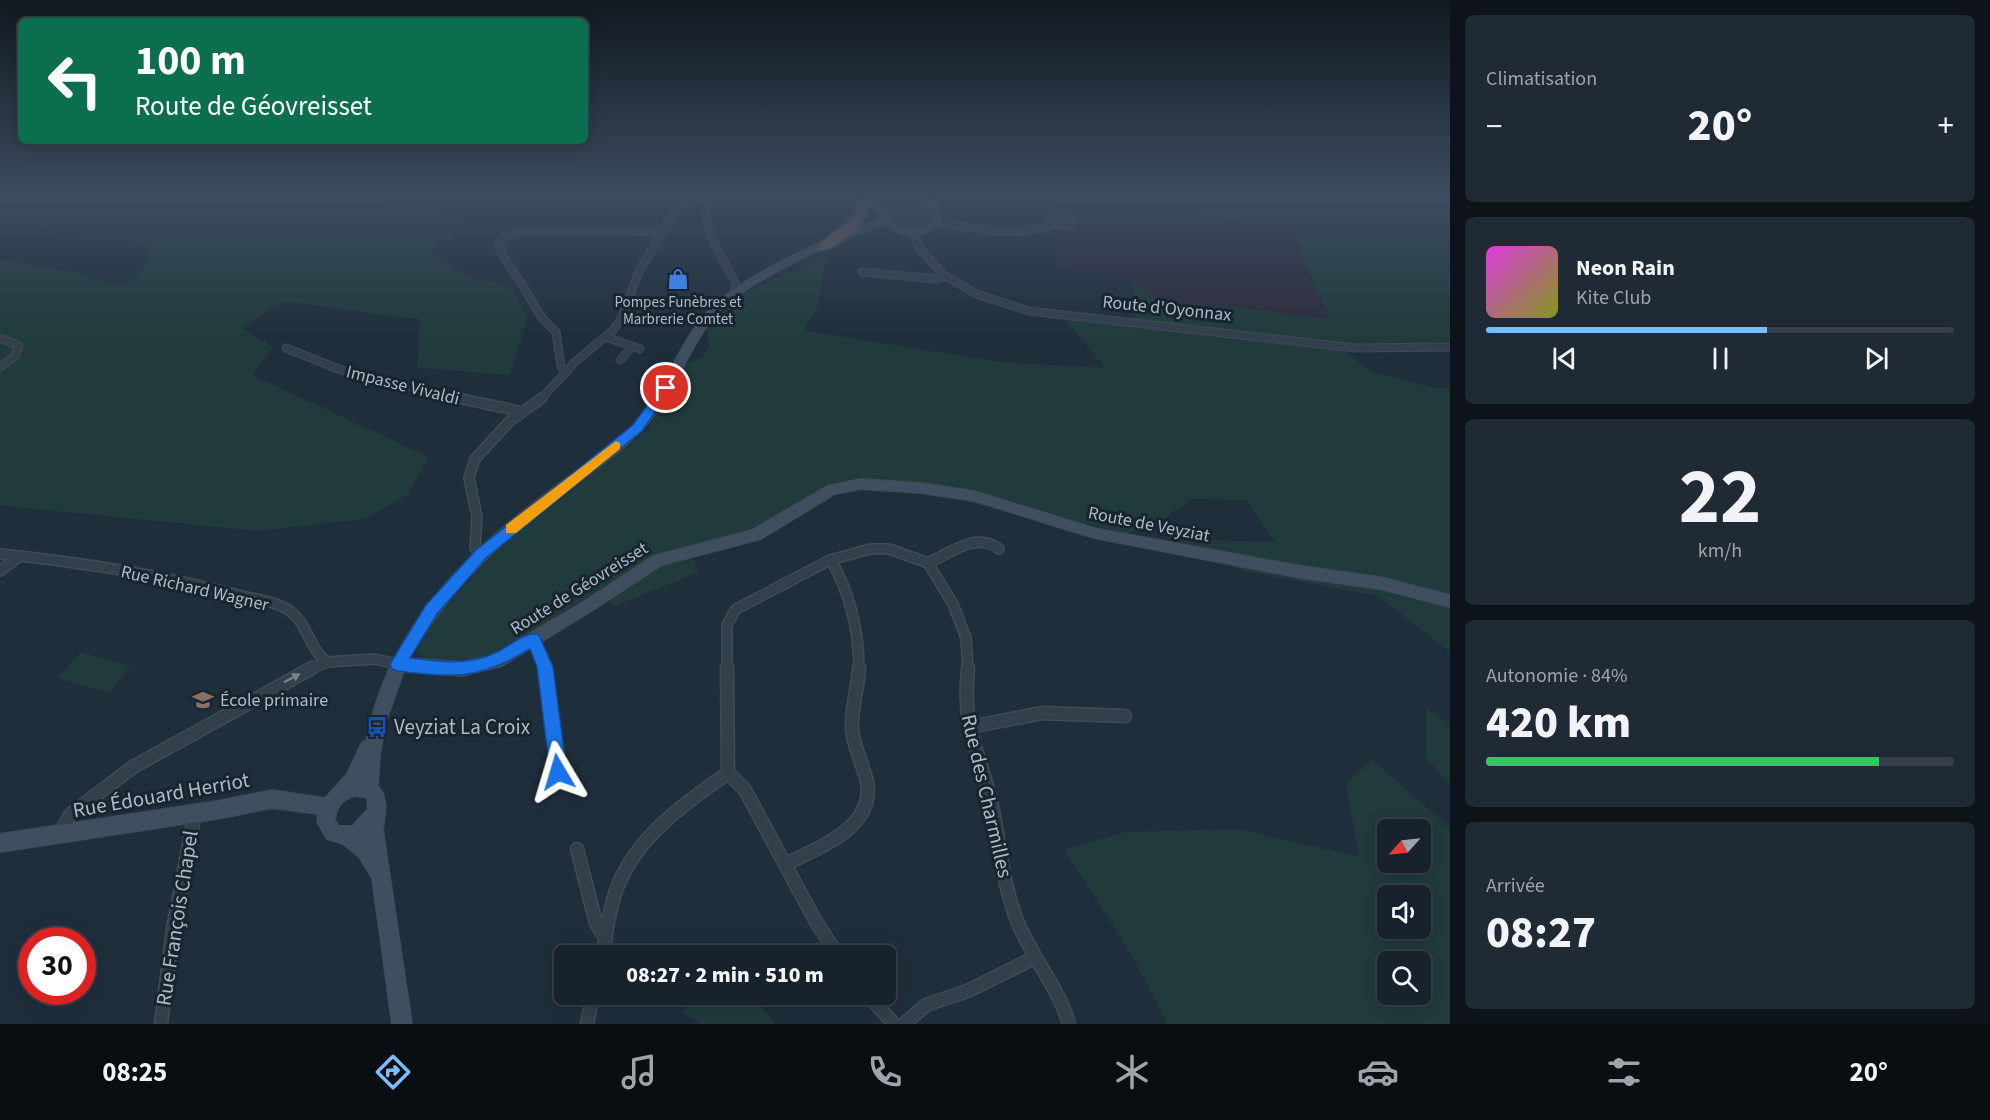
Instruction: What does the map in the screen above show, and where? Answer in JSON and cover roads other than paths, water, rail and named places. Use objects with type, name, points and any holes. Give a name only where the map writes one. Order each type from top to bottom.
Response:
[{"type":"highway","points":[[824,247],[831,242]]},
{"type":"main road","points":[[383,880],[365,851],[347,836],[333,833],[328,829],[326,815],[329,807],[353,780],[375,733],[398,664],[431,609],[481,554],[637,428],[658,403],[708,316],[735,286],[751,282],[835,242]]},
{"type":"main road","name":"Route de Veyziat","points":[[841,487],[882,485],[974,496],[1094,533],[1301,572],[1380,582],[1450,602]]},
{"type":"main road","name":"Route de Géovreisset","points":[[398,664],[446,670],[477,668],[503,657],[658,560],[756,535],[823,495],[841,487]]},
{"type":"main road","points":[[375,733],[369,789],[376,799],[374,830],[402,1024]]},
{"type":"main road","points":[[342,791],[356,786],[369,789]]},
{"type":"main road","name":"Rue Édouard Herriot","points":[[0,843],[272,799],[329,807]]},
{"type":"main road","points":[[347,836],[364,829],[375,814]]},
{"type":"street","points":[[500,242],[498,245],[501,255],[522,284],[543,321],[556,332],[561,366],[567,372]]},
{"type":"street","points":[[481,554],[475,548],[477,517],[470,489],[470,469],[494,436],[546,395],[567,372],[606,337],[622,318],[634,279],[656,242]]},
{"type":"street","points":[[714,242],[735,286]]},
{"type":"street","name":"Route d'Oyonnax","points":[[917,242],[922,255],[946,276],[987,299],[1029,312],[1355,348],[1450,347]]},
{"type":"street","points":[[862,272],[937,279],[946,276]]},
{"type":"street","points":[[606,337],[637,347],[620,360]]},
{"type":"street","points":[[0,338],[19,346],[15,356],[0,367]]},
{"type":"street","name":"Impasse Vivaldi","points":[[286,348],[341,370],[395,386],[523,412]]},
{"type":"street","points":[[831,945],[815,920],[745,790],[728,773],[727,625],[730,615],[736,609],[831,560],[853,552],[887,549],[928,563],[979,540],[991,542],[999,549]]},
{"type":"street","name":"Rue Richard Wagner","points":[[0,554],[79,562],[168,579],[280,607],[298,618],[315,653],[327,662]]},
{"type":"street","points":[[0,571],[20,556]]},
{"type":"street","points":[[786,864],[852,827],[866,804],[866,771],[856,750],[852,724],[858,686],[858,630],[843,579],[831,560]]},
{"type":"street","name":"Rue des Charmilles","points":[[928,563],[953,604],[966,638],[968,662],[966,697],[970,727],[993,810],[1004,875],[1016,917],[1034,958],[1064,1007],[1069,1024]]},
{"type":"street","points":[[533,639],[545,667],[558,772]]},
{"type":"street","points":[[58,835],[67,818],[133,767],[298,674],[327,662],[374,659],[398,664]]},
{"type":"street","points":[[970,727],[993,725],[1027,715],[1048,713],[1125,716]]},
{"type":"street","points":[[605,945],[620,881],[631,862],[658,829],[728,773]]},
{"type":"street","name":"Rue François Chapel","points":[[161,1024],[175,918],[195,813]]},
{"type":"street","points":[[577,849],[596,923],[606,939]]},
{"type":"street","points":[[904,1024],[914,1011],[924,1004],[964,992],[1034,958]]},
{"type":"street","points":[[587,1024],[591,1005]]},
{"type":"street","points":[[877,1005],[894,1024]]},
{"type":"place","name":"Pompes Funèbres et Marbrerie Comtet","points":[[678,279]]},
{"type":"place","name":"École primaire","points":[[203,700]]},
{"type":"place","name":"Veyziat La Croix","points":[[377,727]]}]
